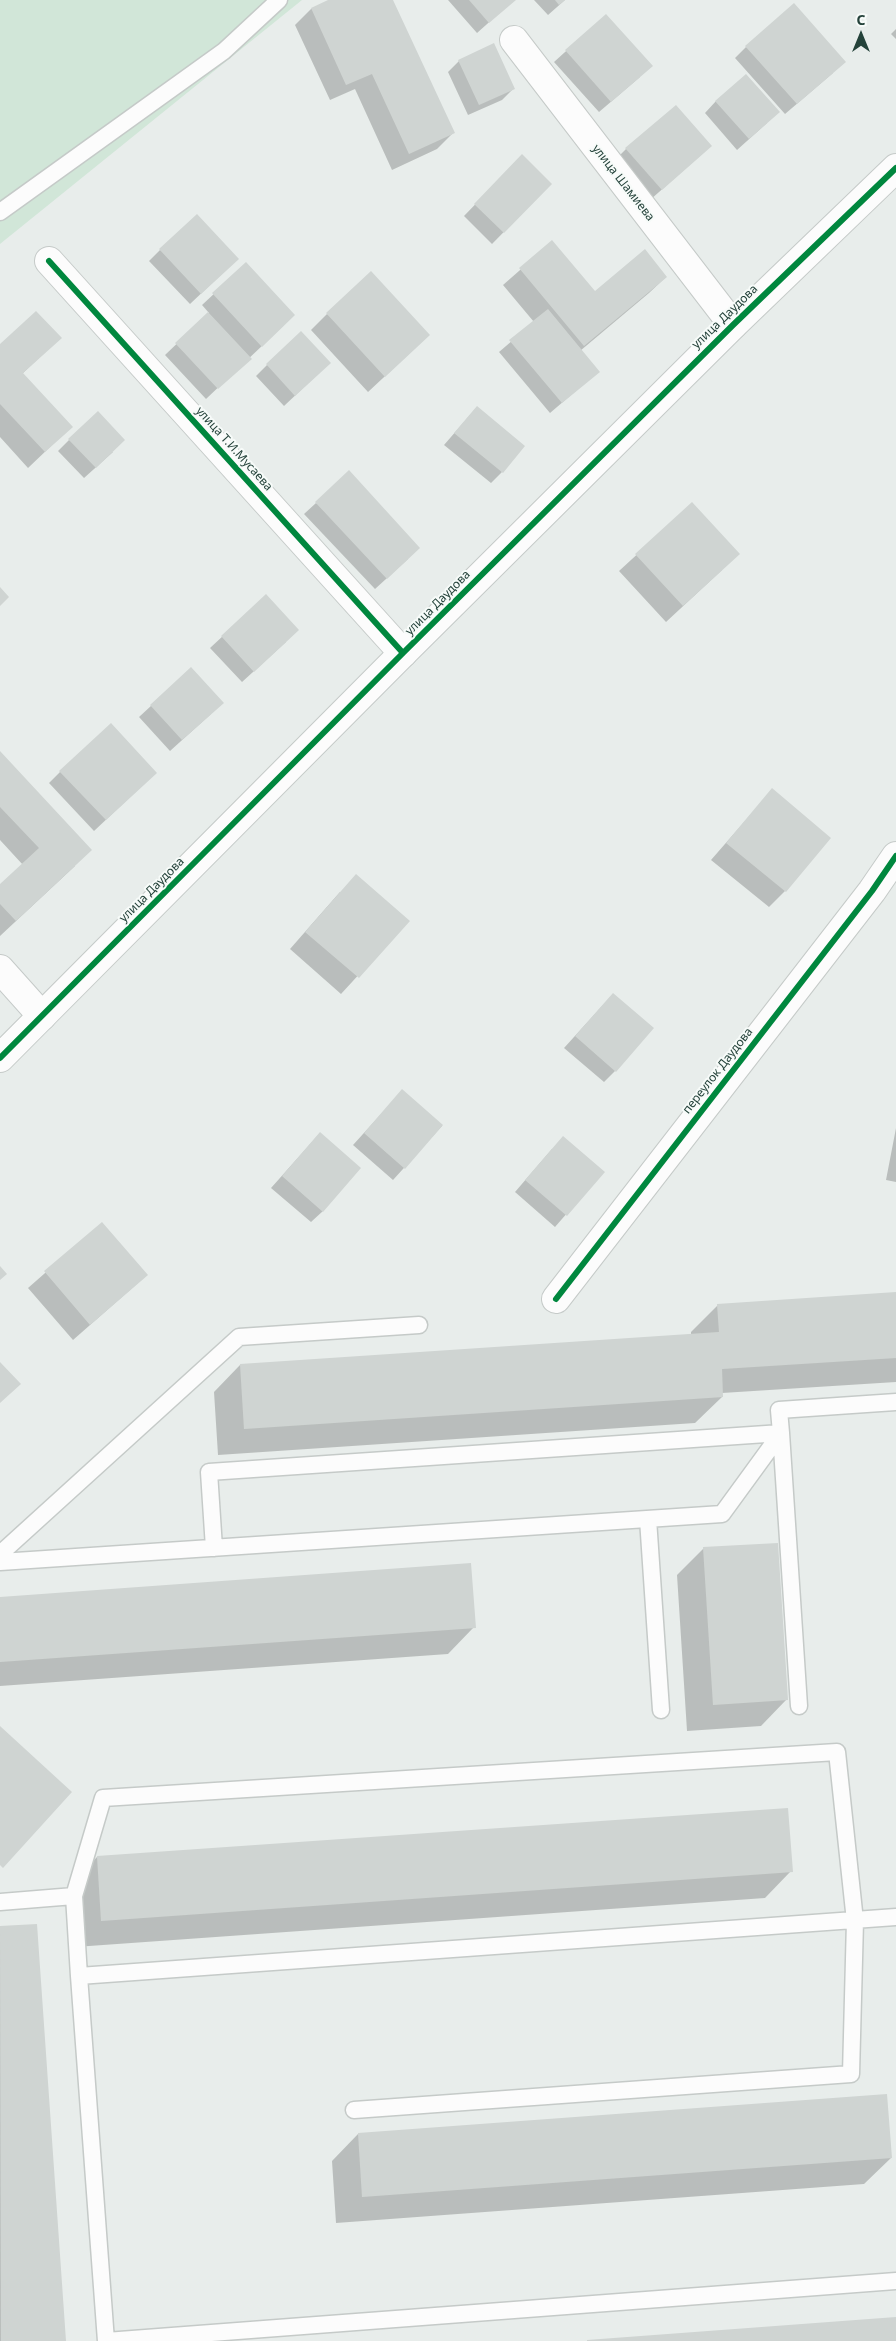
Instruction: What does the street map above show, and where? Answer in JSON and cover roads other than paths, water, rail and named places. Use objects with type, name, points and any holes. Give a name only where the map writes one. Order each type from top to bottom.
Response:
[{"type":"street","name":"улица Шамиева","points":[[514,40],[733,325]]},
{"type":"street","name":"улица Даудова","points":[[0,1058],[733,325],[896,168]]},
{"type":"street","name":"улица Т.И.Мусаева","points":[[49,261],[403,653]]},
{"type":"street","name":"переулок Даудова","points":[[556,1299],[872,891],[896,856]]},
{"type":"street","points":[[0,969],[42,1016]]},
{"type":"lane","points":[[0,212],[224,51],[279,0]]},
{"type":"lane","points":[[0,1554],[239,1337],[419,1325]]},
{"type":"lane","points":[[799,1706],[779,1410],[896,1402]]},
{"type":"lane","points":[[0,1562],[722,1514],[781,1433]]},
{"type":"lane","points":[[214,1548],[209,1472],[781,1433]]},
{"type":"lane","points":[[648,1518],[661,1710]]},
{"type":"lane","points":[[354,2110],[851,2074],[855,1921],[837,1752],[103,1798],[74,1896],[106,2341],[896,2281]]},
{"type":"lane","points":[[0,1902],[74,1896]]},
{"type":"lane","points":[[79,1976],[896,1917]]}]
